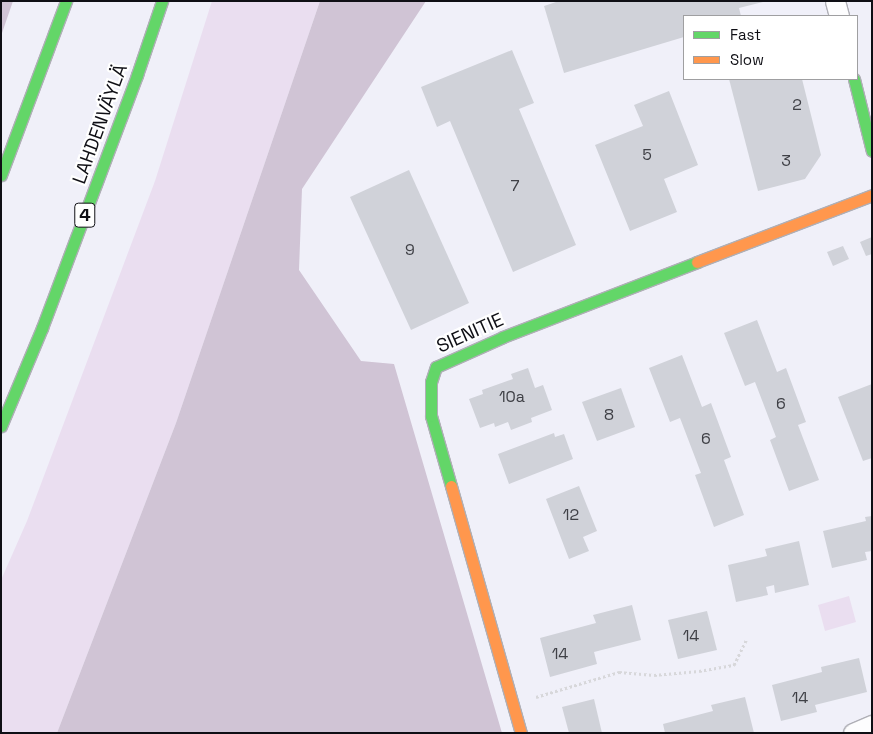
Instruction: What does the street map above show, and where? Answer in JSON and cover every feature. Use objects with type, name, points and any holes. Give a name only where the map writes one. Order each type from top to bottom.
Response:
[{"type":"main road","points":[[1,175],[66,1]]},
{"type":"main road","name":"LAHDENVÄYLÄ","points":[[1,426],[46,319],[137,75],[162,1]]},
{"type":"main road","points":[[854,80],[872,151]]},
{"type":"main road","name":"SIENITIE","points":[[521,733],[431,416],[431,382],[436,367],[461,354],[503,337],[872,195]]},
{"type":"street","points":[[835,1],[839,15]]},
{"type":"street","points":[[853,733],[872,725]]},
{"type":"path","points":[[530,699],[619,672],[654,674],[699,671],[734,665],[746,640]]},
{"type":"shaded area","points":[[1,1],[13,1],[1,36]]},
{"type":"shaded area","points":[[212,1],[320,1],[176,423],[57,733],[1,733],[1,580],[27,521],[155,181]]},
{"type":"shaded area","points":[[320,1],[426,1],[302,189],[299,270],[361,361],[394,364],[502,733],[57,733],[176,423]]},
{"type":"shaded area","points":[[849,596],[856,622],[825,631],[818,605]]},
{"type":"building","points":[[559,1],[763,1],[739,8],[741,15],[683,15],[683,37],[564,73],[544,6]]},
{"type":"building","points":[[512,50],[534,103],[519,109],[576,245],[513,272],[450,121],[437,127],[421,87]]},
{"type":"building","points":[[729,80],[802,80],[821,155],[805,179],[758,191]]},
{"type":"building","points":[[669,91],[698,165],[664,179],[677,212],[630,231],[595,145],[643,126],[634,105]]},
{"type":"building","points":[[409,170],[469,303],[411,330],[350,197]]},
{"type":"building","points":[[872,237],[872,254],[866,256],[860,242]]},
{"type":"building","points":[[843,246],[849,259],[833,266],[827,252]]},
{"type":"building","points":[[757,320],[777,372],[786,368],[806,422],[798,425],[819,480],[789,491],[770,440],[776,437],[755,382],[745,386],[724,333]]},
{"type":"building","points":[[682,355],[702,407],[711,403],[731,457],[724,460],[744,515],[714,527],[695,475],[701,473],[680,418],[670,422],[649,368]]},
{"type":"building","points":[[528,368],[535,388],[543,385],[552,410],[531,418],[532,422],[511,430],[508,422],[495,427],[494,423],[480,428],[469,399],[483,394],[482,390],[513,379],[511,374]]},
{"type":"building","points":[[872,384],[872,458],[863,461],[838,397]]},
{"type":"building","points":[[621,388],[635,427],[597,441],[582,402]]},
{"type":"building","points":[[554,433],[555,437],[564,434],[573,459],[509,484],[498,454]]},
{"type":"building","points":[[579,486],[597,531],[583,537],[589,551],[569,559],[546,499]]},
{"type":"building","points":[[872,516],[872,551],[865,552],[867,560],[832,568],[823,531],[866,521],[865,517]]},
{"type":"building","points":[[799,541],[809,585],[775,593],[774,585],[766,587],[768,595],[736,602],[728,565],[767,556],[765,549]]},
{"type":"building","points":[[632,605],[641,640],[594,652],[597,664],[550,677],[540,638],[596,623],[593,615]]},
{"type":"building","points":[[707,611],[717,650],[678,659],[668,620]]},
{"type":"building","points":[[859,658],[867,692],[815,705],[817,712],[781,721],[772,685],[822,672],[821,667]]},
{"type":"building","points":[[745,697],[754,733],[665,733],[663,724],[713,711],[711,705]]},
{"type":"building","points":[[594,699],[602,733],[569,733],[562,707]]},
{"type":"traffic: fast","points":[[1,175],[66,1]]},
{"type":"traffic: fast","points":[[1,426],[42,328],[137,75],[162,1]]},
{"type":"traffic: fast","points":[[854,80],[872,151]]},
{"type":"traffic: fast","points":[[451,486],[431,416],[431,382],[436,367],[503,337],[697,262]]},
{"type":"traffic: slow","points":[[697,262],[872,195]]},
{"type":"traffic: slow","points":[[451,486],[521,733]]}]
